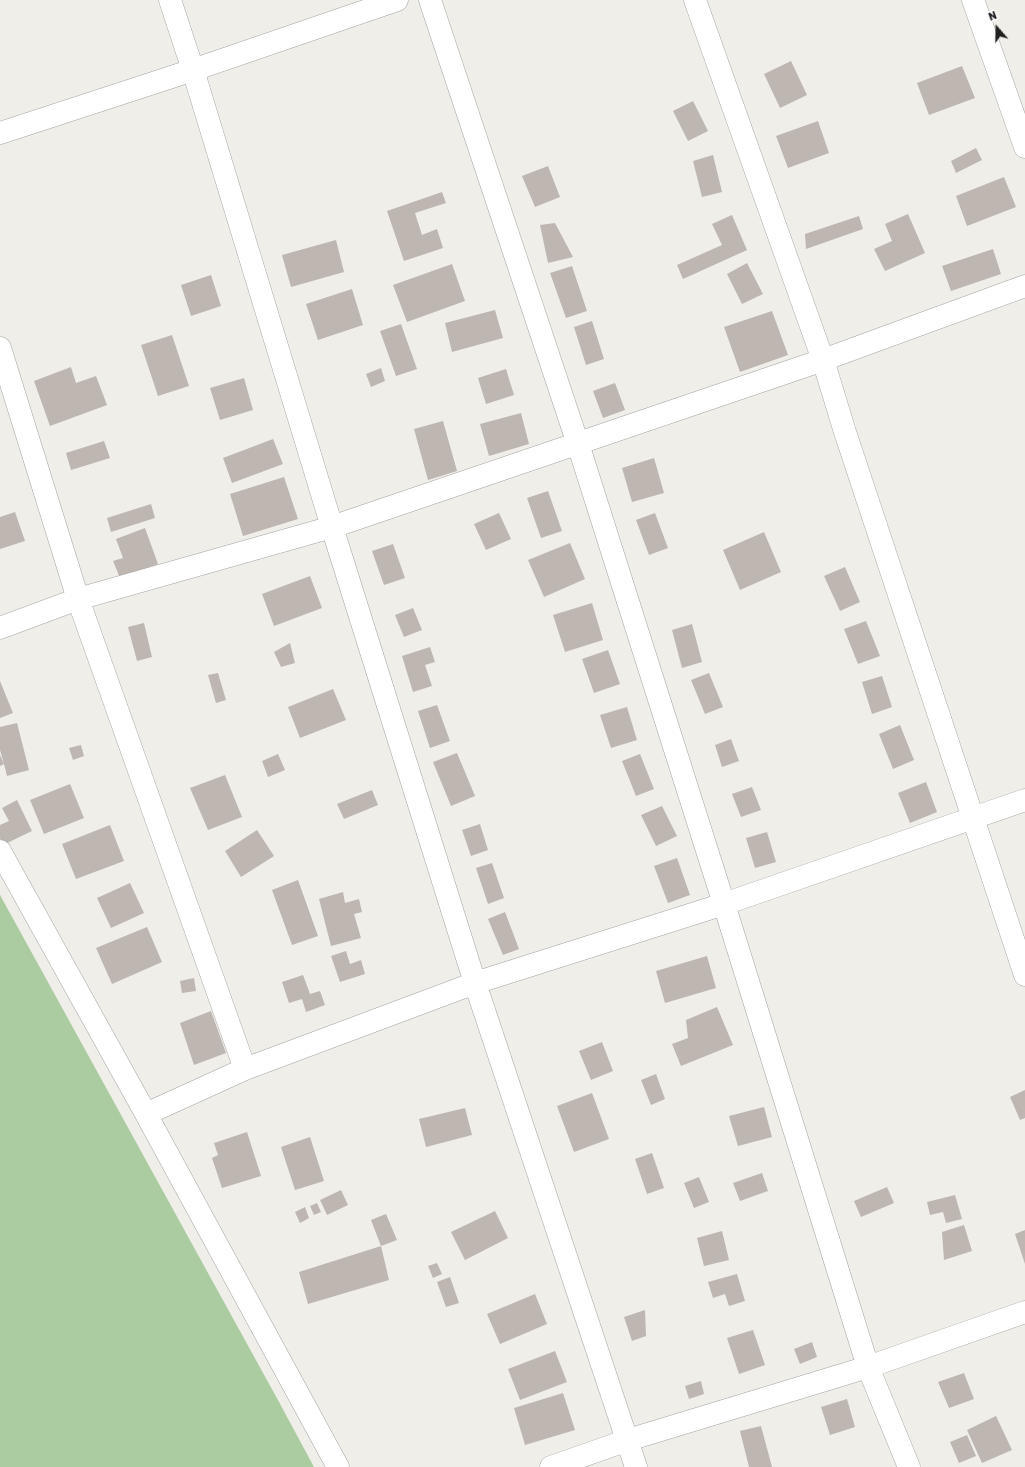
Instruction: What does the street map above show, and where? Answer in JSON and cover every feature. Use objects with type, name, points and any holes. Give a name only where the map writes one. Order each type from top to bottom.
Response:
[{"type":"street","points":[[170,0],[193,70],[332,527],[475,983],[636,1467]]},
{"type":"street","points":[[0,133],[193,70],[397,0]]},
{"type":"street","points":[[430,0],[578,444],[724,904],[868,1367],[909,1467]]},
{"type":"street","points":[[696,0],[823,360],[845,432],[1025,975]]},
{"type":"street","points":[[973,0],[1025,147]]},
{"type":"street","points":[[0,628],[78,599],[332,527],[823,360],[1025,286]]},
{"type":"street","points":[[0,348],[78,599],[245,1070]]},
{"type":"street","points":[[146,1114],[245,1070],[475,983],[724,904],[1025,800]]},
{"type":"street","points":[[0,851],[146,1114],[338,1467]]},
{"type":"street","points":[[551,1467],[628,1440],[868,1367],[1025,1312]]},
{"type":"green space","points":[[0,895],[279,1402],[314,1467],[0,1467]]},
{"type":"building","points":[[791,61],[807,95],[780,108],[764,74]]},
{"type":"building","points":[[962,66],[975,98],[929,115],[917,83]]},
{"type":"building","points":[[693,101],[708,131],[688,141],[673,111]]},
{"type":"building","points":[[818,121],[829,153],[788,168],[776,136]]},
{"type":"building","points":[[976,148],[982,160],[956,173],[951,161]]},
{"type":"building","points":[[713,155],[722,192],[702,197],[693,161]]},
{"type":"building","points":[[548,166],[560,197],[535,207],[522,176]]},
{"type":"building","points":[[1004,177],[1016,207],[967,226],[956,196]]},
{"type":"building","points":[[442,192],[446,203],[415,213],[422,235],[437,229],[443,248],[404,261],[387,211]]},
{"type":"building","points":[[908,214],[925,253],[885,271],[874,249],[892,241],[885,224]]},
{"type":"building","points":[[732,215],[747,250],[683,279],[677,265],[722,245],[712,224]]},
{"type":"building","points":[[859,216],[863,229],[806,249],[805,234]]},
{"type":"building","points":[[555,223],[573,257],[548,263],[540,225]]},
{"type":"building","points":[[336,240],[344,272],[291,287],[282,255]]},
{"type":"building","points":[[993,249],[1001,274],[951,291],[942,266]]},
{"type":"building","points":[[747,263],[763,294],[742,304],[727,274]]},
{"type":"building","points":[[452,264],[465,301],[407,322],[393,285]]},
{"type":"building","points":[[572,266],[587,311],[566,318],[550,273]]},
{"type":"building","points":[[211,275],[221,306],[191,316],[181,285]]},
{"type":"building","points":[[352,289],[363,325],[318,340],[306,304]]},
{"type":"building","points":[[495,310],[503,338],[452,352],[445,323]]},
{"type":"building","points":[[772,311],[788,355],[740,372],[724,327]]},
{"type":"building","points":[[592,321],[604,359],[586,365],[574,327]]},
{"type":"building","points":[[401,324],[417,369],[396,376],[380,331]]},
{"type":"building","points":[[172,335],[189,386],[158,396],[141,345]]},
{"type":"building","points":[[71,367],[76,383],[96,376],[107,405],[50,426],[34,381]]},
{"type":"building","points":[[381,368],[385,381],[371,387],[366,374]]},
{"type":"building","points":[[506,369],[514,395],[486,404],[478,378]]},
{"type":"building","points":[[244,378],[253,410],[220,420],[210,388]]},
{"type":"building","points":[[615,383],[625,410],[603,418],[593,391]]},
{"type":"building","points":[[521,413],[529,444],[489,456],[480,424]]},
{"type":"building","points":[[443,421],[457,471],[428,480],[414,429]]},
{"type":"building","points":[[273,439],[283,464],[232,483],[223,458]]},
{"type":"building","points":[[104,441],[110,458],[71,470],[66,453]]},
{"type":"building","points":[[654,458],[664,493],[632,502],[622,468]]},
{"type":"building","points":[[284,477],[298,519],[243,536],[230,494]]},
{"type":"building","points":[[548,491],[562,531],[541,538],[527,498]]},
{"type":"building","points":[[151,504],[155,518],[111,532],[107,518]]},
{"type":"building","points":[[15,512],[25,541],[0,549],[0,517]]},
{"type":"building","points":[[499,513],[511,539],[486,550],[474,524]]},
{"type":"building","points":[[655,513],[668,548],[649,555],[636,520]]},
{"type":"building","points":[[145,528],[158,564],[120,578],[113,561],[123,558],[116,539]]},
{"type":"building","points":[[764,532],[781,572],[740,590],[723,550]]},
{"type":"building","points":[[570,543],[585,579],[544,597],[528,560]]},
{"type":"building","points":[[393,544],[405,578],[384,585],[372,551]]},
{"type":"building","points":[[845,567],[860,602],[840,611],[824,576]]},
{"type":"building","points":[[310,576],[322,608],[274,626],[262,594]]},
{"type":"building","points":[[592,603],[603,640],[565,652],[553,615]]},
{"type":"building","points":[[413,608],[422,630],[404,637],[395,615]]},
{"type":"building","points":[[866,621],[880,656],[858,664],[844,629]]},
{"type":"building","points":[[144,623],[152,657],[137,661],[128,627]]},
{"type":"building","points":[[692,624],[702,662],[682,668],[672,630]]},
{"type":"building","points":[[290,643],[295,663],[281,667],[274,652]]},
{"type":"building","points":[[430,647],[435,662],[425,665],[432,686],[413,692],[402,656]]},
{"type":"building","points":[[608,650],[620,684],[594,693],[582,659]]},
{"type":"building","points":[[218,673],[226,700],[216,703],[208,675]]},
{"type":"building","points":[[709,673],[723,707],[705,714],[691,680]]},
{"type":"building","points":[[882,676],[892,707],[872,714],[862,682]]},
{"type":"building","points":[[0,681],[13,713],[0,718]]},
{"type":"building","points":[[333,689],[346,720],[300,738],[288,707]]},
{"type":"building","points":[[437,705],[450,741],[430,748],[418,711]]},
{"type":"building","points":[[627,707],[637,740],[611,748],[600,715]]},
{"type":"building","points":[[17,723],[29,770],[7,776],[0,750],[0,727]]},
{"type":"building","points":[[900,725],[914,760],[893,769],[879,734]]},
{"type":"building","points":[[731,739],[739,761],[722,767],[715,745]]},
{"type":"building","points":[[81,745],[84,756],[73,760],[69,748]]},
{"type":"building","points":[[457,753],[475,796],[451,806],[433,762]]},
{"type":"building","points":[[278,754],[285,770],[268,777],[262,761]]},
{"type":"building","points":[[640,754],[654,789],[636,796],[622,761]]},
{"type":"building","points":[[0,755],[4,764],[0,766]]},
{"type":"building","points":[[225,775],[242,817],[208,830],[190,788]]},
{"type":"building","points":[[926,782],[937,812],[910,823],[898,793]]},
{"type":"building","points":[[70,784],[84,818],[44,834],[30,800]]},
{"type":"building","points":[[752,787],[761,810],[741,817],[732,794]]},
{"type":"building","points":[[372,790],[378,805],[344,819],[337,804]]},
{"type":"building","points":[[17,800],[32,831],[3,845],[0,838],[0,825],[9,821],[2,808]]},
{"type":"building","points":[[662,806],[677,836],[656,846],[641,815]]},
{"type":"building","points":[[480,824],[488,850],[471,856],[462,830]]},
{"type":"building","points":[[110,825],[124,861],[76,879],[62,844]]},
{"type":"building","points":[[257,830],[274,856],[241,877],[225,851]]},
{"type":"building","points":[[767,832],[776,862],[755,868],[746,838]]},
{"type":"building","points":[[677,858],[690,895],[668,903],[654,866]]},
{"type":"building","points":[[492,863],[504,898],[488,904],[476,868]]},
{"type":"building","points":[[298,880],[318,936],[292,945],[272,890]]},
{"type":"building","points":[[130,883],[144,913],[111,928],[97,898]]},
{"type":"building","points":[[343,892],[345,903],[359,899],[362,912],[354,914],[361,938],[331,946],[319,899]]},
{"type":"building","points":[[505,912],[519,949],[503,955],[488,919]]},
{"type":"building","points":[[147,927],[162,962],[112,984],[96,948]]},
{"type":"building","points":[[346,951],[350,964],[361,960],[365,974],[340,982],[331,956]]},
{"type":"building","points":[[707,956],[716,988],[665,1003],[656,971]]},
{"type":"building","points":[[303,975],[310,994],[320,991],[325,1005],[306,1012],[302,999],[289,1003],[282,982]]},
{"type":"building","points":[[194,978],[196,991],[182,993],[180,981]]},
{"type":"building","points":[[717,1007],[733,1045],[681,1066],[672,1044],[688,1038],[686,1020]]},
{"type":"building","points":[[211,1011],[226,1053],[194,1065],[180,1023]]},
{"type":"building","points":[[602,1042],[613,1071],[591,1080],[579,1051]]},
{"type":"building","points":[[656,1074],[665,1099],[651,1105],[641,1080]]},
{"type":"building","points":[[1025,1090],[1025,1118],[1020,1120],[1010,1097]]},
{"type":"building","points":[[592,1093],[609,1139],[574,1152],[557,1106]]},
{"type":"building","points":[[764,1107],[772,1137],[738,1146],[729,1116]]},
{"type":"building","points":[[465,1108],[472,1135],[426,1147],[419,1119]]},
{"type":"building","points":[[247,1132],[261,1176],[222,1188],[212,1158],[218,1155],[214,1143]]},
{"type":"building","points":[[310,1137],[324,1181],[295,1190],[281,1147]]},
{"type":"building","points":[[652,1153],[664,1188],[647,1194],[635,1159]]},
{"type":"building","points":[[762,1173],[768,1191],[740,1201],[733,1183]]},
{"type":"building","points":[[699,1177],[709,1202],[694,1208],[684,1183]]},
{"type":"building","points":[[887,1187],[894,1203],[861,1217],[854,1201]]},
{"type":"building","points":[[341,1190],[348,1205],[327,1215],[320,1200]]},
{"type":"building","points":[[955,1195],[962,1219],[946,1223],[943,1212],[930,1215],[927,1202]]},
{"type":"building","points":[[317,1203],[321,1212],[314,1215],[310,1206]]},
{"type":"building","points":[[305,1207],[309,1218],[300,1223],[295,1212]]},
{"type":"building","points":[[495,1211],[508,1238],[465,1260],[451,1232]]},
{"type":"building","points":[[386,1214],[397,1240],[381,1246],[371,1220]]},
{"type":"building","points":[[964,1225],[972,1251],[944,1260],[942,1232]]},
{"type":"building","points":[[1025,1230],[1025,1264],[1015,1234]]},
{"type":"building","points":[[722,1231],[729,1260],[704,1266],[697,1238]]},
{"type":"building","points":[[381,1246],[389,1280],[308,1304],[299,1272]]},
{"type":"building","points":[[437,1263],[442,1274],[433,1278],[428,1266]]},
{"type":"building","points":[[737,1274],[745,1301],[729,1306],[725,1294],[713,1298],[708,1282]]},
{"type":"building","points":[[450,1277],[459,1303],[446,1307],[437,1282]]},
{"type":"building","points":[[535,1294],[547,1324],[500,1344],[487,1314]]},
{"type":"building","points":[[645,1310],[646,1336],[632,1341],[624,1317]]},
{"type":"building","points":[[753,1330],[765,1365],[739,1374],[727,1338]]},
{"type":"building","points":[[812,1342],[817,1357],[800,1364],[794,1349]]},
{"type":"building","points":[[555,1351],[567,1382],[520,1400],[508,1369]]},
{"type":"building","points":[[964,1373],[974,1399],[949,1408],[938,1382]]},
{"type":"building","points":[[701,1381],[704,1394],[689,1399],[685,1386]]},
{"type":"building","points":[[563,1393],[575,1430],[525,1445],[514,1408]]},
{"type":"building","points":[[847,1399],[855,1427],[830,1435],[821,1407]]},
{"type":"building","points":[[996,1416],[1012,1450],[982,1463],[967,1430]]},
{"type":"building","points":[[761,1426],[772,1467],[749,1467],[740,1431]]},
{"type":"building","points":[[967,1435],[976,1456],[959,1463],[950,1442]]}]
